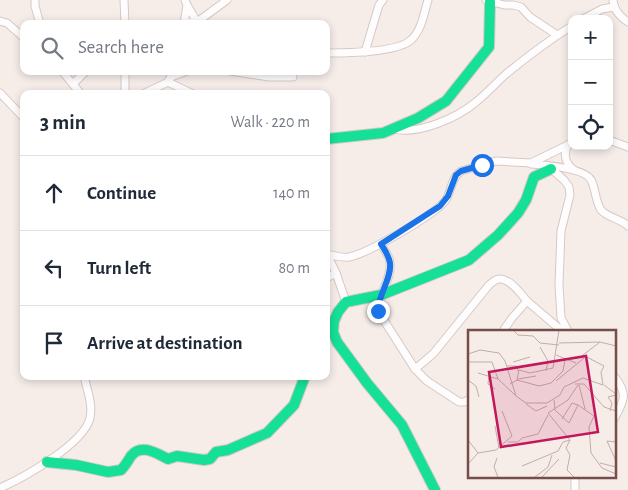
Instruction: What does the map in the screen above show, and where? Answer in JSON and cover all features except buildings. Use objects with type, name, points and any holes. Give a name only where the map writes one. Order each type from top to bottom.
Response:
[{"type":"street","points":[[35,0],[39,20]]},
{"type":"street","points":[[124,0],[125,20]]},
{"type":"street","points":[[202,20],[227,0]]},
{"type":"street","points":[[365,52],[379,5],[383,0]]},
{"type":"street","points":[[330,53],[354,54],[408,43],[419,30],[428,0]]},
{"type":"street","points":[[330,139],[383,133],[418,118],[446,101],[489,47],[488,1],[521,7],[530,17],[557,35]]},
{"type":"street","points":[[184,20],[186,2]]},
{"type":"street","points":[[186,2],[196,20]]},
{"type":"street","points":[[591,15],[613,3],[621,17],[628,22]]},
{"type":"street","points":[[0,22],[8,23],[20,34]]},
{"type":"street","points":[[394,129],[407,131],[433,125],[453,117],[477,102],[507,73],[568,28]]},
{"type":"street","points":[[65,75],[78,90]]},
{"type":"street","points":[[73,84],[82,75]]},
{"type":"street","points":[[125,75],[125,90]]},
{"type":"street","points":[[261,75],[293,77]]},
{"type":"street","points":[[150,90],[171,77],[188,90]]},
{"type":"street","points":[[0,93],[20,114]]},
{"type":"street","points":[[613,141],[628,147]]},
{"type":"street","points":[[531,164],[568,145]]},
{"type":"street","points":[[568,146],[565,150],[565,156],[570,167],[576,171]]},
{"type":"street","points":[[330,254],[348,257],[381,244],[440,206],[448,196],[456,175],[461,171],[496,161],[576,171],[589,176],[602,210],[628,226]]},
{"type":"street","points":[[330,330],[338,312],[346,302],[381,295],[470,260],[498,235],[518,213],[526,200],[534,177],[549,167]]},
{"type":"street","points":[[549,167],[564,180],[569,187],[570,195],[561,231],[559,285],[562,318],[568,330]]},
{"type":"street","points":[[381,244],[390,261],[390,268],[378,302],[378,311],[415,369],[427,381],[459,402],[468,400]]},
{"type":"street","points":[[330,260],[346,302]]},
{"type":"street","points":[[330,276],[336,273]]},
{"type":"street","points":[[415,369],[434,354],[489,285],[500,278],[508,281],[561,330]]},
{"type":"street","points":[[504,330],[527,300]]},
{"type":"street","points":[[330,333],[367,383],[402,425],[435,490]]},
{"type":"street","points":[[616,378],[626,391],[616,415]]},
{"type":"street","points":[[0,488],[57,456],[90,420],[91,408],[85,380]]},
{"type":"street","points":[[47,462],[84,466],[107,472],[118,472],[121,471],[128,459],[136,451],[144,449],[168,460],[177,456],[204,460],[210,459],[216,452],[228,450],[267,433],[294,406],[304,380]]},
{"type":"traffic: fast","points":[[330,139],[383,133],[418,118],[446,101],[489,47],[490,2]]},
{"type":"traffic: fast","points":[[435,490],[402,425],[367,383],[337,342],[333,332],[334,321],[346,302],[381,295],[469,260],[498,235],[518,213],[526,200],[534,177],[551,169]]},
{"type":"traffic: fast","points":[[47,462],[76,465],[108,472],[121,470],[131,456],[139,450],[149,450],[168,459],[177,456],[204,460],[210,459],[216,452],[228,450],[267,433],[294,405],[303,380]]},
{"type":"route","points":[[378,311],[378,302],[390,268],[390,261],[381,244],[440,206],[448,196],[456,175],[461,171],[482,165]]}]
